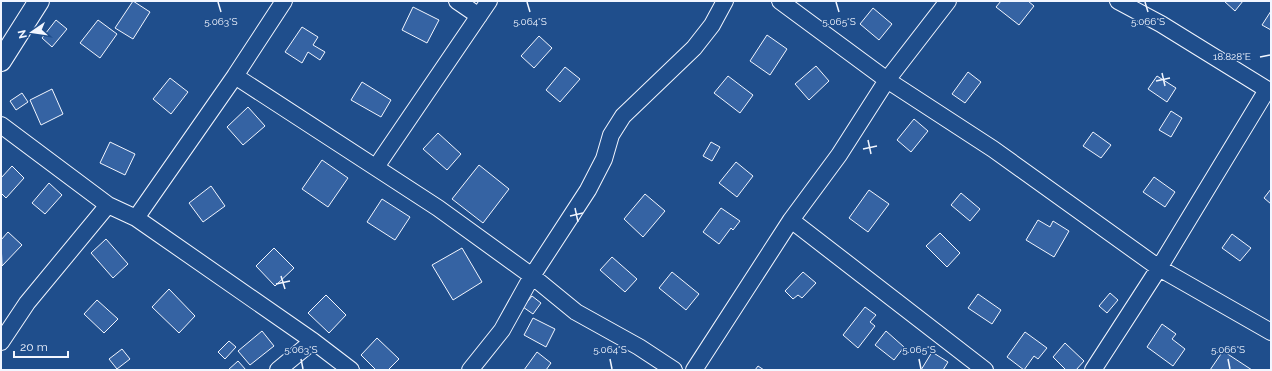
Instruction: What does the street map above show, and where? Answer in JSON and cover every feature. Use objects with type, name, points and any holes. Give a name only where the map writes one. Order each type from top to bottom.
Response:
[{"type":"street","points":[[1,61],[40,1]]},
{"type":"street","points":[[136,218],[235,76],[284,1]]},
{"type":"street","points":[[457,1],[479,16]]},
{"type":"street","points":[[376,167],[490,1]]},
{"type":"street","points":[[470,370],[502,330],[532,276],[588,190],[604,159],[611,135],[624,116],[694,48],[712,25],[725,1]]},
{"type":"street","points":[[780,1],[887,80],[993,149],[1160,268],[1271,332]]},
{"type":"street","points":[[694,370],[791,220],[839,155],[887,80],[948,1]]},
{"type":"street","points":[[1093,370],[1160,268],[1269,91],[1161,24],[1118,1]]},
{"type":"street","points":[[235,76],[438,208],[532,276],[576,312],[639,347],[674,370]]},
{"type":"street","points":[[1,125],[108,204],[136,218],[313,341],[351,370]]},
{"type":"street","points":[[1,342],[27,303],[108,204]]},
{"type":"street","points":[[791,220],[985,370]]},
{"type":"street","points":[[278,370],[313,341]]},
{"type":"building","points":[[133,1],[150,12],[133,39],[115,28]]},
{"type":"building","points":[[1001,1],[1028,1],[1034,6],[1019,25],[996,7]]},
{"type":"building","points":[[1224,1],[1243,1],[1235,11]]},
{"type":"building","points":[[413,7],[439,20],[427,43],[402,30]]},
{"type":"building","points":[[873,8],[892,24],[879,40],[860,24]]},
{"type":"building","points":[[1271,11],[1271,30],[1262,25]]},
{"type":"building","points":[[56,20],[67,29],[52,47],[42,38]]},
{"type":"building","points":[[98,20],[117,34],[100,58],[80,43]]},
{"type":"building","points":[[302,27],[318,37],[313,45],[325,52],[320,60],[308,52],[302,63],[285,52]]},
{"type":"building","points":[[767,35],[787,49],[770,75],[750,61]]},
{"type":"building","points":[[539,36],[552,48],[534,68],[521,56]]},
{"type":"building","points":[[816,66],[829,81],[809,100],[795,84]]},
{"type":"building","points":[[565,67],[580,79],[560,102],[546,90]]},
{"type":"building","points":[[968,72],[981,82],[965,103],[952,94]]},
{"type":"building","points":[[728,76],[753,95],[740,113],[714,93]]},
{"type":"building","points":[[1157,76],[1176,88],[1167,102],[1148,89]]},
{"type":"building","points":[[170,78],[188,92],[171,114],[153,99]]},
{"type":"building","points":[[362,82],[391,100],[381,117],[351,100]]},
{"type":"building","points":[[52,89],[63,114],[41,125],[30,100]]},
{"type":"building","points":[[22,93],[28,102],[16,110],[10,101]]},
{"type":"building","points":[[248,107],[265,126],[243,145],[227,127]]},
{"type":"building","points":[[1171,111],[1182,118],[1171,137],[1159,130]]},
{"type":"building","points":[[914,119],[928,131],[911,152],[897,140]]},
{"type":"building","points":[[1093,132],[1111,145],[1101,158],[1083,146]]},
{"type":"building","points":[[438,133],[461,154],[447,170],[423,149]]},
{"type":"building","points":[[110,142],[135,154],[125,175],[100,163]]},
{"type":"building","points":[[711,142],[720,147],[712,161],[703,156]]},
{"type":"building","points":[[322,160],[348,178],[328,207],[302,189]]},
{"type":"building","points":[[736,162],[753,176],[737,197],[719,183]]},
{"type":"building","points":[[479,165],[509,189],[483,223],[452,199]]},
{"type":"building","points":[[12,166],[24,178],[6,198],[1,193],[1,178]]},
{"type":"building","points":[[1154,177],[1175,192],[1165,207],[1143,192]]},
{"type":"building","points":[[49,183],[62,195],[45,214],[32,203]]},
{"type":"building","points":[[211,186],[225,206],[203,222],[189,203]]},
{"type":"building","points":[[1271,189],[1271,204],[1264,198]]},
{"type":"building","points":[[869,190],[889,204],[868,232],[849,218]]},
{"type":"building","points":[[961,193],[980,209],[970,221],[951,205]]},
{"type":"building","points":[[645,194],[665,211],[643,237],[624,219]]},
{"type":"building","points":[[382,199],[410,217],[395,240],[367,222]]},
{"type":"building","points":[[721,208],[740,221],[733,230],[731,228],[719,244],[703,232]]},
{"type":"building","points":[[1038,220],[1050,227],[1053,221],[1069,231],[1054,257],[1026,240]]},
{"type":"building","points":[[8,232],[22,245],[2,266],[1,240]]},
{"type":"building","points":[[940,233],[960,253],[947,267],[926,246]]},
{"type":"building","points":[[1232,234],[1251,248],[1240,261],[1222,248]]},
{"type":"building","points":[[106,239],[128,264],[113,278],[91,253]]},
{"type":"building","points":[[274,248],[294,268],[275,286],[256,266]]},
{"type":"building","points":[[462,248],[482,282],[453,300],[432,265]]},
{"type":"building","points":[[612,257],[637,279],[625,292],[600,270]]},
{"type":"building","points":[[672,272],[699,294],[686,310],[659,288]]},
{"type":"building","points":[[803,272],[816,283],[802,298],[798,295],[793,299],[785,291]]},
{"type":"building","points":[[169,289],[195,316],[179,333],[152,307]]},
{"type":"building","points":[[1110,293],[1118,300],[1107,313],[1099,306]]},
{"type":"building","points":[[978,294],[1001,310],[992,324],[968,308]]},
{"type":"building","points":[[326,295],[346,315],[329,333],[308,313]]},
{"type":"building","points":[[532,296],[541,303],[533,314],[523,307]]},
{"type":"building","points":[[97,300],[118,319],[104,333],[84,314]]},
{"type":"building","points":[[865,307],[876,315],[870,322],[875,326],[858,348],[843,335]]},
{"type":"building","points":[[533,318],[555,329],[546,347],[524,335]]},
{"type":"building","points":[[1162,324],[1176,334],[1172,339],[1185,349],[1173,366],[1147,347]]},
{"type":"building","points":[[262,331],[274,346],[250,365],[238,351]]},
{"type":"building","points":[[886,331],[904,347],[894,360],[875,345]]},
{"type":"building","points":[[1025,332],[1047,348],[1038,359],[1034,356],[1024,370],[1007,357]]},
{"type":"building","points":[[377,338],[399,359],[388,370],[376,370],[361,355]]},
{"type":"building","points":[[229,341],[236,347],[225,359],[218,352]]},
{"type":"building","points":[[1065,343],[1084,361],[1076,370],[1066,370],[1053,357]]},
{"type":"building","points":[[122,349],[130,359],[117,369],[109,359]]},
{"type":"building","points":[[1223,351],[1252,370],[1210,370]]},
{"type":"building","points":[[537,352],[551,363],[546,370],[524,370]]},
{"type":"building","points":[[932,352],[948,362],[943,370],[921,370]]},
{"type":"building","points":[[238,361],[246,370],[228,370]]},
{"type":"building","points":[[758,366],[764,370],[755,370]]}]
